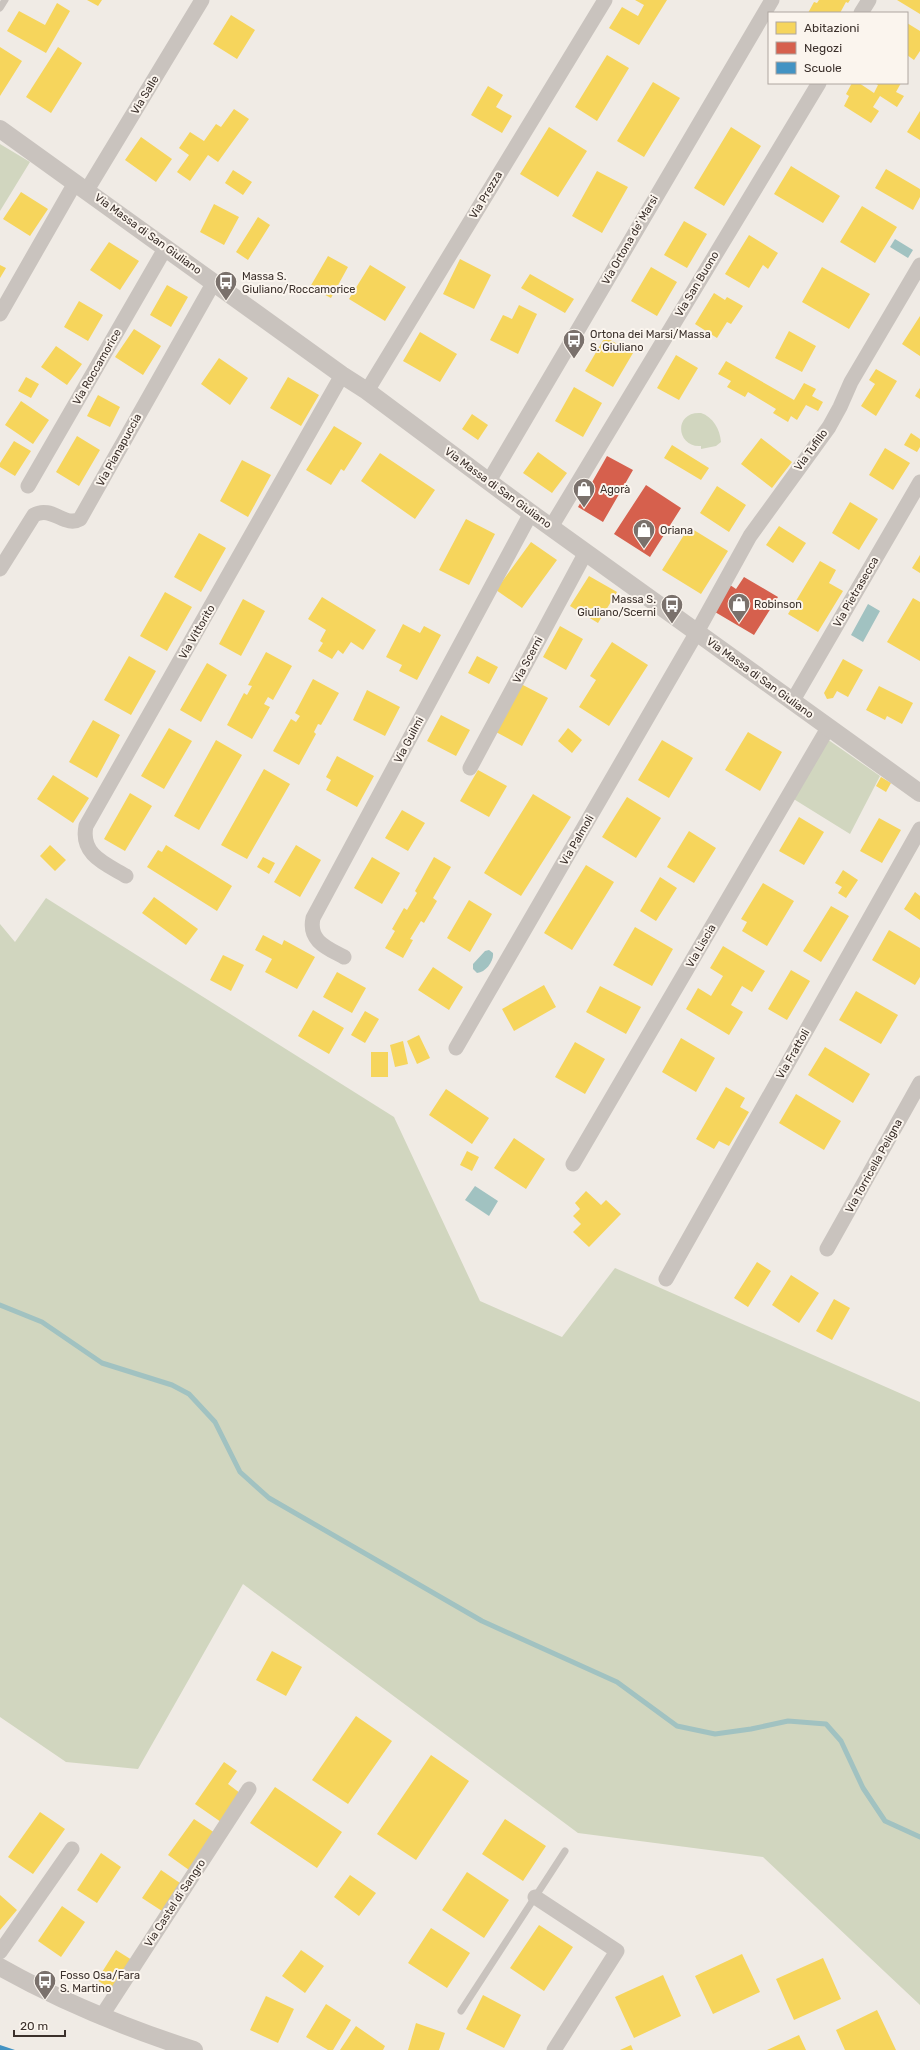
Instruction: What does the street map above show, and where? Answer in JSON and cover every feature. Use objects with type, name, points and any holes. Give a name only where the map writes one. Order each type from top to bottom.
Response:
[{"type":"street","name":"Via Salle","points":[[81,186],[202,0]]},
{"type":"street","name":"Via Prezza","points":[[367,391],[605,0]]},
{"type":"street","name":"Via Ortona de' Marsi","points":[[489,481],[772,0]]},
{"type":"street","points":[[862,12],[869,0]]},
{"type":"street","name":"Via San Buono","points":[[551,527],[818,84]]},
{"type":"street","name":"Via Massa di San Giuliano","points":[[0,129],[342,375],[367,391],[531,513],[920,793]]},
{"type":"street","points":[[0,314],[81,186]]},
{"type":"street","name":"Via Roccamorice","points":[[28,486],[166,247]]},
{"type":"street","name":"Via Tufillo","points":[[697,632],[754,529],[836,416],[851,382],[920,265]]},
{"type":"street","name":"Via Pianapuccia","points":[[0,569],[34,515],[47,512],[69,521],[80,519],[214,282]]},
{"type":"street","name":"Via Vittorito","points":[[126,876],[98,860],[89,851],[85,838],[86,826],[342,375]]},
{"type":"street","name":"Via Pietrasecca","points":[[792,702],[920,482]]},
{"type":"street","name":"Via Guilmi","points":[[344,957],[324,947],[318,942],[312,928],[313,918],[531,513]]},
{"type":"street","name":"Via Scerni","points":[[470,768],[586,552]]},
{"type":"street","name":"Via Palmoli","points":[[456,1048],[697,632]]},
{"type":"street","name":"Via Liscia","points":[[573,1164],[828,728]]},
{"type":"street","name":"Via Frattoli","points":[[666,1279],[920,829]]},
{"type":"street","name":"Via Torricella Peligna","points":[[827,1249],[920,1083]]},
{"type":"street","name":"Via Castel di Sangro","points":[[101,2017],[249,1789]]},
{"type":"street","points":[[0,1952],[72,1849]]},
{"type":"street","points":[[535,1897],[617,1951],[554,2050]]},
{"type":"street","points":[[0,1967],[49,1994],[101,2017],[194,2050]]},
{"type":"lane","points":[[0,8],[5,0]]},
{"type":"lane","points":[[461,2011],[565,1851]]},
{"type":"green space","points":[[0,144],[30,162],[0,211]]},
{"type":"green space","points":[[701,413],[709,417],[717,428],[721,442],[716,446],[701,449],[701,446],[693,445],[683,436],[681,430],[682,423],[692,414]]},
{"type":"green space","points":[[827,739],[880,776],[850,834],[792,798]]},
{"type":"green space","points":[[46,898],[394,1117],[480,1301],[562,1337],[615,1268],[920,1402],[920,2005],[763,1857],[578,1833],[243,1584],[138,1769],[66,1762],[0,1717],[0,924],[15,942]]},
{"type":"water","points":[[895,239],[913,250],[908,258],[890,247]]},
{"type":"water","points":[[868,604],[880,611],[863,642],[851,635]]},
{"type":"water","points":[[489,950],[493,953],[491,963],[483,971],[477,973],[473,969],[473,964],[485,951]]},
{"type":"water","points":[[475,1186],[498,1201],[489,1216],[465,1200]]},
{"type":"building: Abitazioni","points":[[87,0],[102,0],[98,6]]},
{"type":"building: Abitazioni","points":[[635,0],[667,0],[639,45],[609,28],[622,7],[638,16],[644,5]]},
{"type":"building: Abitazioni","points":[[819,0],[850,0],[848,3],[846,2],[841,12],[809,12],[814,2],[817,3]]},
{"type":"building: Abitazioni","points":[[897,0],[920,0],[920,14]]},
{"type":"building: Abitazioni","points":[[57,3],[70,11],[46,53],[7,31],[19,11],[45,25]]},
{"type":"building: Abitazioni","points":[[231,15],[255,30],[237,59],[213,44]]},
{"type":"building: Abitazioni","points":[[908,24],[920,31],[920,51],[914,60],[908,56]]},
{"type":"building: Abitazioni","points":[[0,47],[22,61],[0,96]]},
{"type":"building: Abitazioni","points":[[58,47],[82,63],[51,113],[26,97]]},
{"type":"building: Abitazioni","points":[[607,55],[629,68],[597,121],[575,107]]},
{"type":"building: Abitazioni","points":[[653,82],[680,98],[644,157],[617,141]]},
{"type":"building: Abitazioni","points":[[851,84],[860,84],[874,93],[878,85],[876,84],[900,84],[896,92],[904,96],[897,107],[880,96],[873,107],[879,111],[871,123],[844,106],[849,96],[846,94]]},
{"type":"building: Abitazioni","points":[[488,86],[503,95],[496,107],[512,116],[502,133],[471,115]]},
{"type":"building: Abitazioni","points":[[234,109],[249,119],[218,162],[208,155],[190,181],[177,172],[189,155],[179,148],[190,132],[204,141],[216,124],[221,127]]},
{"type":"building: Abitazioni","points":[[920,111],[920,140],[907,132]]},
{"type":"building: Abitazioni","points":[[549,127],[587,151],[558,197],[520,174]]},
{"type":"building: Abitazioni","points":[[731,127],[761,146],[724,206],[694,188]]},
{"type":"building: Abitazioni","points":[[141,137],[172,159],[156,182],[125,160]]},
{"type":"building: Abitazioni","points":[[791,166],[840,196],[823,223],[774,194]]},
{"type":"building: Abitazioni","points":[[886,169],[920,189],[920,197],[913,210],[875,188]]},
{"type":"building: Abitazioni","points":[[233,170],[252,182],[243,195],[225,183]]},
{"type":"building: Abitazioni","points":[[597,171],[628,187],[602,233],[572,216]]},
{"type":"building: Abitazioni","points":[[21,192],[48,209],[30,236],[3,219]]},
{"type":"building: Abitazioni","points":[[214,204],[239,217],[224,245],[200,232]]},
{"type":"building: Abitazioni","points":[[862,206],[897,227],[875,263],[840,242]]},
{"type":"building: Abitazioni","points":[[258,217],[270,225],[248,260],[236,252]]},
{"type":"building: Abitazioni","points":[[684,221],[707,234],[687,268],[664,255]]},
{"type":"building: Abitazioni","points":[[749,235],[778,253],[768,269],[763,265],[749,288],[725,274]]},
{"type":"building: Abitazioni","points":[[109,242],[139,261],[120,290],[90,270]]},
{"type":"building: Abitazioni","points":[[328,256],[348,267],[331,298],[310,287]]},
{"type":"building: Abitazioni","points":[[460,259],[491,275],[474,309],[443,294]]},
{"type":"building: Abitazioni","points":[[0,265],[6,268],[0,278]]},
{"type":"building: Abitazioni","points":[[370,265],[406,287],[385,321],[349,299]]},
{"type":"building: Abitazioni","points":[[651,267],[677,282],[657,316],[631,301]]},
{"type":"building: Abitazioni","points":[[822,267],[870,294],[849,329],[802,302]]},
{"type":"building: Abitazioni","points":[[530,274],[574,299],[565,313],[521,288]]},
{"type":"building: Abitazioni","points":[[167,285],[188,297],[171,327],[150,315]]},
{"type":"building: Abitazioni","points":[[714,293],[725,300],[727,297],[743,306],[731,324],[727,322],[717,338],[695,324]]},
{"type":"building: Abitazioni","points":[[79,301],[103,315],[88,341],[64,327]]},
{"type":"building: Abitazioni","points":[[519,305],[537,314],[518,354],[490,340],[503,315],[512,319]]},
{"type":"building: Abitazioni","points":[[920,316],[920,356],[902,344]]},
{"type":"building: Abitazioni","points":[[134,329],[161,346],[143,375],[115,357]]},
{"type":"building: Abitazioni","points":[[789,331],[816,346],[802,372],[775,358]]},
{"type":"building: Abitazioni","points":[[420,332],[457,354],[440,382],[403,361]]},
{"type":"building: Abitazioni","points":[[605,337],[633,353],[613,387],[585,371]]},
{"type":"building: Abitazioni","points":[[56,346],[82,364],[67,385],[41,367]]},
{"type":"building: Abitazioni","points":[[676,355],[698,368],[679,400],[657,388]]},
{"type":"building: Abitazioni","points":[[219,358],[248,378],[230,405],[201,384]]},
{"type":"building: Abitazioni","points":[[726,361],[794,400],[804,383],[816,389],[812,396],[823,402],[818,411],[806,405],[797,420],[791,416],[788,422],[773,413],[776,409],[748,392],[745,397],[727,387],[731,381],[718,374]]},
{"type":"building: Abitazioni","points":[[876,369],[897,381],[876,416],[861,406],[875,384],[869,380]]},
{"type":"building: Abitazioni","points":[[26,377],[39,384],[31,398],[18,391]]},
{"type":"building: Abitazioni","points":[[288,377],[319,395],[301,426],[270,408]]},
{"type":"building: Abitazioni","points":[[574,387],[602,403],[583,437],[555,421]]},
{"type":"building: Abitazioni","points":[[920,388],[920,399],[915,396]]},
{"type":"building: Abitazioni","points":[[98,395],[120,407],[110,427],[87,416]]},
{"type":"building: Abitazioni","points":[[21,401],[49,420],[33,444],[5,425]]},
{"type":"building: Abitazioni","points":[[472,414],[488,425],[478,440],[462,429]]},
{"type":"building: Abitazioni","points":[[334,426],[362,443],[344,471],[341,469],[331,485],[306,470]]},
{"type":"building: Abitazioni","points":[[911,433],[920,439],[920,447],[917,452],[904,445]]},
{"type":"building: Abitazioni","points":[[77,436],[100,450],[79,486],[56,472]]},
{"type":"building: Abitazioni","points":[[761,438],[792,462],[772,488],[741,464]]},
{"type":"building: Abitazioni","points":[[14,441],[31,451],[15,476],[0,467],[0,463]]},
{"type":"building: Abitazioni","points":[[672,445],[709,468],[701,480],[664,458]]},
{"type":"building: Abitazioni","points":[[885,448],[910,463],[893,490],[869,475]]},
{"type":"building: Abitazioni","points":[[538,452],[567,473],[552,493],[523,473]]},
{"type":"building: Abitazioni","points":[[380,453],[435,490],[415,519],[361,481]]},
{"type":"building: Abitazioni","points":[[242,460],[271,475],[248,517],[220,501]]},
{"type":"building: Abitazioni","points":[[717,486],[746,505],[729,532],[700,513]]},
{"type":"building: Abitazioni","points":[[850,502],[878,519],[859,550],[832,533]]},
{"type":"building: Abitazioni","points":[[466,519],[495,534],[469,585],[439,570]]},
{"type":"building: Abitazioni","points":[[779,526],[806,543],[793,563],[766,545]]},
{"type":"building: Abitazioni","points":[[689,527],[728,551],[701,594],[662,570]]},
{"type":"building: Abitazioni","points":[[199,533],[226,548],[201,592],[174,577]]},
{"type":"building: Abitazioni","points":[[531,542],[557,560],[522,608],[496,590]]},
{"type":"building: Abitazioni","points":[[920,555],[920,573],[912,568]]},
{"type":"building: Abitazioni","points":[[820,561],[836,570],[829,583],[843,591],[818,632],[788,614]]},
{"type":"building: Abitazioni","points":[[589,576],[617,592],[598,623],[570,606]]},
{"type":"building: Abitazioni","points":[[165,592],[192,607],[167,651],[140,636]]},
{"type":"building: Abitazioni","points":[[322,597],[376,630],[363,650],[351,642],[343,654],[338,650],[332,659],[318,651],[323,643],[320,641],[326,630],[308,619]]},
{"type":"building: Abitazioni","points":[[913,598],[920,602],[920,661],[887,642]]},
{"type":"building: Abitazioni","points":[[243,599],[265,611],[241,656],[219,644]]},
{"type":"building: Abitazioni","points":[[403,624],[420,633],[424,626],[441,635],[417,680],[399,671],[402,665],[386,657]]},
{"type":"building: Abitazioni","points":[[560,626],[583,639],[566,670],[543,657]]},
{"type":"building: Abitazioni","points":[[612,642],[648,665],[609,726],[579,707],[596,680],[590,676]]},
{"type":"building: Abitazioni","points":[[266,652],[292,666],[273,700],[268,697],[264,704],[270,707],[252,739],[227,725],[244,693],[247,695],[252,686],[248,685]]},
{"type":"building: Abitazioni","points":[[129,656],[156,671],[131,715],[104,700]]},
{"type":"building: Abitazioni","points":[[477,656],[498,667],[489,684],[468,673]]},
{"type":"building: Abitazioni","points":[[843,659],[863,670],[848,697],[837,691],[833,698],[827,699],[824,693]]},
{"type":"building: Abitazioni","points":[[207,663],[227,675],[201,722],[180,710]]},
{"type":"building: Abitazioni","points":[[313,679],[339,693],[321,725],[318,724],[314,732],[316,734],[299,765],[273,751],[291,719],[296,722],[300,716],[295,713]]},
{"type":"building: Abitazioni","points":[[521,684],[548,698],[522,746],[496,732]]},
{"type":"building: Abitazioni","points":[[879,686],[913,703],[902,724],[887,716],[885,720],[866,710]]},
{"type":"building: Abitazioni","points":[[367,690],[400,707],[385,736],[353,720]]},
{"type":"building: Abitazioni","points":[[441,715],[470,730],[456,756],[427,741]]},
{"type":"building: Abitazioni","points":[[93,720],[120,735],[97,778],[69,762]]},
{"type":"building: Abitazioni","points":[[169,728],[192,741],[164,789],[141,776]]},
{"type":"building: Abitazioni","points":[[568,728],[582,740],[572,753],[558,741]]},
{"type":"building: Abitazioni","points":[[748,732],[782,752],[760,791],[725,770]]},
{"type":"building: Abitazioni","points":[[216,740],[242,755],[199,830],[174,816]]},
{"type":"building: Abitazioni","points":[[662,740],[693,758],[669,798],[638,780]]},
{"type":"building: Abitazioni","points":[[337,756],[374,776],[357,807],[326,790],[331,780],[326,777]]},
{"type":"building: Abitazioni","points":[[264,769],[290,784],[247,859],[221,845]]},
{"type":"building: Abitazioni","points":[[478,770],[507,786],[489,817],[460,801]]},
{"type":"building: Abitazioni","points":[[53,775],[89,798],[73,823],[37,799]]},
{"type":"building: Abitazioni","points":[[881,777],[891,783],[886,792],[876,786]]},
{"type":"building: Abitazioni","points":[[130,793],[152,806],[125,851],[104,839]]},
{"type":"building: Abitazioni","points":[[533,794],[571,817],[521,896],[484,873]]},
{"type":"building: Abitazioni","points":[[627,797],[661,818],[636,858],[602,837]]},
{"type":"building: Abitazioni","points":[[402,810],[425,823],[408,851],[385,838]]},
{"type":"building: Abitazioni","points":[[799,817],[824,832],[804,865],[779,851]]},
{"type":"building: Abitazioni","points":[[879,818],[901,830],[882,863],[860,851]]},
{"type":"building: Abitazioni","points":[[689,831],[716,848],[694,883],[667,867]]},
{"type":"building: Abitazioni","points":[[50,845],[66,860],[55,871],[40,856]]},
{"type":"building: Abitazioni","points":[[166,845],[232,886],[217,911],[147,867],[158,850],[162,852]]},
{"type":"building: Abitazioni","points":[[296,845],[321,860],[300,897],[274,882]]},
{"type":"building: Abitazioni","points":[[263,857],[275,863],[269,874],[257,867]]},
{"type":"building: Abitazioni","points":[[372,857],[400,873],[382,904],[354,888]]},
{"type":"building: Abitazioni","points":[[434,857],[451,867],[433,898],[437,901],[424,923],[421,921],[410,939],[413,940],[403,958],[385,948],[395,931],[392,929],[404,908],[407,910],[417,893],[415,891]]},
{"type":"building: Abitazioni","points":[[586,865],[614,882],[572,950],[544,933]]},
{"type":"building: Abitazioni","points":[[843,870],[858,880],[846,898],[838,893],[842,887],[835,883]]},
{"type":"building: Abitazioni","points":[[660,877],[677,888],[656,921],[640,911]]},
{"type":"building: Abitazioni","points":[[763,883],[794,901],[767,946],[742,931],[747,922],[741,919]]},
{"type":"building: Abitazioni","points":[[915,892],[920,896],[920,920],[904,909]]},
{"type":"building: Abitazioni","points":[[154,897],[198,929],[186,945],[142,913]]},
{"type":"building: Abitazioni","points":[[469,900],[492,914],[470,952],[447,938]]},
{"type":"building: Abitazioni","points":[[831,906],[849,916],[821,962],[803,951]]},
{"type":"building: Abitazioni","points":[[635,927],[673,949],[652,986],[613,965]]},
{"type":"building: Abitazioni","points":[[889,930],[920,948],[920,977],[915,985],[872,960]]},
{"type":"building: Abitazioni","points":[[263,935],[282,945],[284,940],[315,957],[297,989],[265,972],[272,959],[255,950]]},
{"type":"building: Abitazioni","points":[[723,946],[765,971],[752,992],[742,986],[731,1005],[743,1012],[729,1035],[686,1009],[698,988],[711,996],[723,976],[710,968]]},
{"type":"building: Abitazioni","points":[[223,955],[244,965],[231,991],[210,980]]},
{"type":"building: Abitazioni","points":[[433,967],[463,987],[449,1010],[418,990]]},
{"type":"building: Abitazioni","points":[[791,970],[810,981],[787,1020],[768,1009]]},
{"type":"building: Abitazioni","points":[[337,972],[366,988],[352,1013],[323,997]]},
{"type":"building: Abitazioni","points":[[544,985],[556,1007],[514,1031],[502,1009]]},
{"type":"building: Abitazioni","points":[[600,986],[641,1007],[626,1034],[586,1012]]},
{"type":"building: Abitazioni","points":[[856,991],[898,1015],[881,1044],[839,1020]]},
{"type":"building: Abitazioni","points":[[313,1010],[344,1028],[329,1054],[298,1036]]},
{"type":"building: Abitazioni","points":[[365,1011],[379,1019],[365,1043],[351,1035]]},
{"type":"building: Abitazioni","points":[[419,1035],[430,1058],[417,1064],[407,1041]]},
{"type":"building: Abitazioni","points":[[681,1038],[715,1058],[696,1092],[662,1072]]},
{"type":"building: Abitazioni","points":[[403,1041],[408,1064],[395,1067],[390,1045]]},
{"type":"building: Abitazioni","points":[[575,1042],[605,1059],[585,1094],[555,1077]]},
{"type":"building: Abitazioni","points":[[825,1047],[870,1074],[853,1103],[808,1075]]},
{"type":"building: Abitazioni","points":[[371,1052],[388,1052],[388,1077],[371,1077]]},
{"type":"building: Abitazioni","points":[[726,1087],[745,1098],[740,1107],[749,1112],[729,1146],[719,1141],[714,1149],[696,1139]]},
{"type":"building: Abitazioni","points":[[446,1089],[489,1118],[472,1144],[429,1115]]},
{"type":"building: Abitazioni","points":[[796,1094],[841,1121],[824,1150],[779,1123]]},
{"type":"building: Abitazioni","points":[[514,1138],[545,1159],[526,1189],[494,1168]]},
{"type":"building: Abitazioni","points":[[467,1151],[479,1157],[472,1171],[460,1165]]},
{"type":"building: Abitazioni","points":[[586,1191],[601,1205],[606,1200],[621,1214],[589,1247],[573,1232],[581,1224],[573,1216],[580,1209],[575,1203]]},
{"type":"building: Abitazioni","points":[[757,1262],[771,1271],[748,1307],[734,1298]]},
{"type":"building: Abitazioni","points":[[791,1275],[819,1293],[799,1323],[772,1305]]},
{"type":"building: Abitazioni","points":[[834,1299],[850,1308],[832,1340],[816,1331]]},
{"type":"building: Abitazioni","points":[[272,1651],[302,1667],[286,1696],[256,1680]]},
{"type":"building: Abitazioni","points":[[356,1716],[392,1741],[348,1804],[312,1780]]},
{"type":"building: Abitazioni","points":[[431,1755],[469,1781],[416,1860],[377,1834]]},
{"type":"building: Abitazioni","points":[[224,1762],[237,1771],[228,1784],[240,1793],[221,1822],[195,1804]]},
{"type":"building: Abitazioni","points":[[275,1787],[342,1832],[317,1868],[250,1823]]},
{"type":"building: Abitazioni","points":[[40,1812],[65,1829],[33,1874],[8,1857]]},
{"type":"building: Abitazioni","points":[[194,1819],[215,1833],[189,1870],[168,1855]]},
{"type":"building: Abitazioni","points":[[505,1819],[546,1846],[523,1881],[482,1854]]},
{"type":"building: Abitazioni","points":[[101,1853],[121,1867],[97,1903],[77,1890]]},
{"type":"building: Abitazioni","points":[[161,1870],[180,1883],[162,1911],[142,1898]]},
{"type":"building: Abitazioni","points":[[467,1872],[509,1900],[484,1938],[442,1910]]},
{"type":"building: Abitazioni","points":[[350,1875],[376,1893],[359,1916],[334,1897]]},
{"type":"building: Abitazioni","points":[[0,1895],[17,1910],[0,1930]]},
{"type":"building: Abitazioni","points":[[62,1906],[85,1922],[61,1957],[38,1941]]},
{"type":"building: Abitazioni","points":[[539,1925],[573,1947],[544,1991],[510,1968]]},
{"type":"building: Abitazioni","points":[[431,1928],[470,1953],[447,1988],[408,1963]]},
{"type":"building: Abitazioni","points":[[116,1950],[132,1960],[112,1990],[97,1980]]},
{"type":"building: Abitazioni","points":[[301,1950],[324,1966],[305,1993],[282,1976]]},
{"type":"building: Abitazioni","points":[[742,1954],[760,1992],[713,2014],[695,1976]]},
{"type":"building: Abitazioni","points":[[823,1958],[841,1999],[794,2020],[776,1979]]},
{"type":"building: Abitazioni","points":[[663,1975],[681,2016],[634,2038],[615,1997]]},
{"type":"building: Abitazioni","points":[[483,1995],[521,2015],[504,2048],[466,2029]]},
{"type":"building: Abitazioni","points":[[266,1996],[294,2009],[278,2043],[250,2030]]},
{"type":"building: Abitazioni","points":[[326,2004],[351,2020],[333,2050],[328,2050],[306,2037]]},
{"type":"building: Abitazioni","points":[[877,2010],[896,2050],[845,2050],[836,2030]]},
{"type":"building: Abitazioni","points":[[416,2023],[445,2033],[439,2050],[408,2050]]},
{"type":"building: Abitazioni","points":[[356,2026],[385,2046],[383,2050],[340,2050]]},
{"type":"building: Abitazioni","points":[[799,2035],[806,2050],[767,2050]]},
{"type":"building: Abitazioni","points":[[631,2045],[633,2050],[620,2050]]},
{"type":"building: Negozi","points":[[607,456],[633,470],[603,522],[578,507]]},
{"type":"building: Negozi","points":[[646,485],[681,508],[650,557],[614,534]]},
{"type":"building: Negozi","points":[[744,577],[778,597],[754,635],[715,612],[730,585],[736,589]]},
{"type":"building: Scuole","points":[[0,2045],[15,2050],[0,2050]]},
{"type":"waterway","points":[[0,1305],[42,1322],[102,1363],[172,1385],[189,1394],[215,1422],[240,1472],[269,1498],[482,1621],[617,1682],[677,1726],[715,1734],[751,1729],[788,1721],[826,1724],[841,1741],[863,1788],[885,1821],[920,1837]]},
{"type":"place","name":"Massa S. Giuliano/Roccamorice","points":[[226,302]]},
{"type":"place","name":"Ortona dei Marsi/Massa S. Giuliano","points":[[574,360]]},
{"type":"place","name":"Agorà","points":[[584,508]]},
{"type":"place","name":"Oriana","points":[[644,550]]},
{"type":"place","name":"Massa S. Giuliano/Scerni","points":[[672,624]]},
{"type":"place","name":"Robinson","points":[[739,624]]},
{"type":"place","name":"Fosso Osa/Fara S. Martino","points":[[45,2000]]}]
